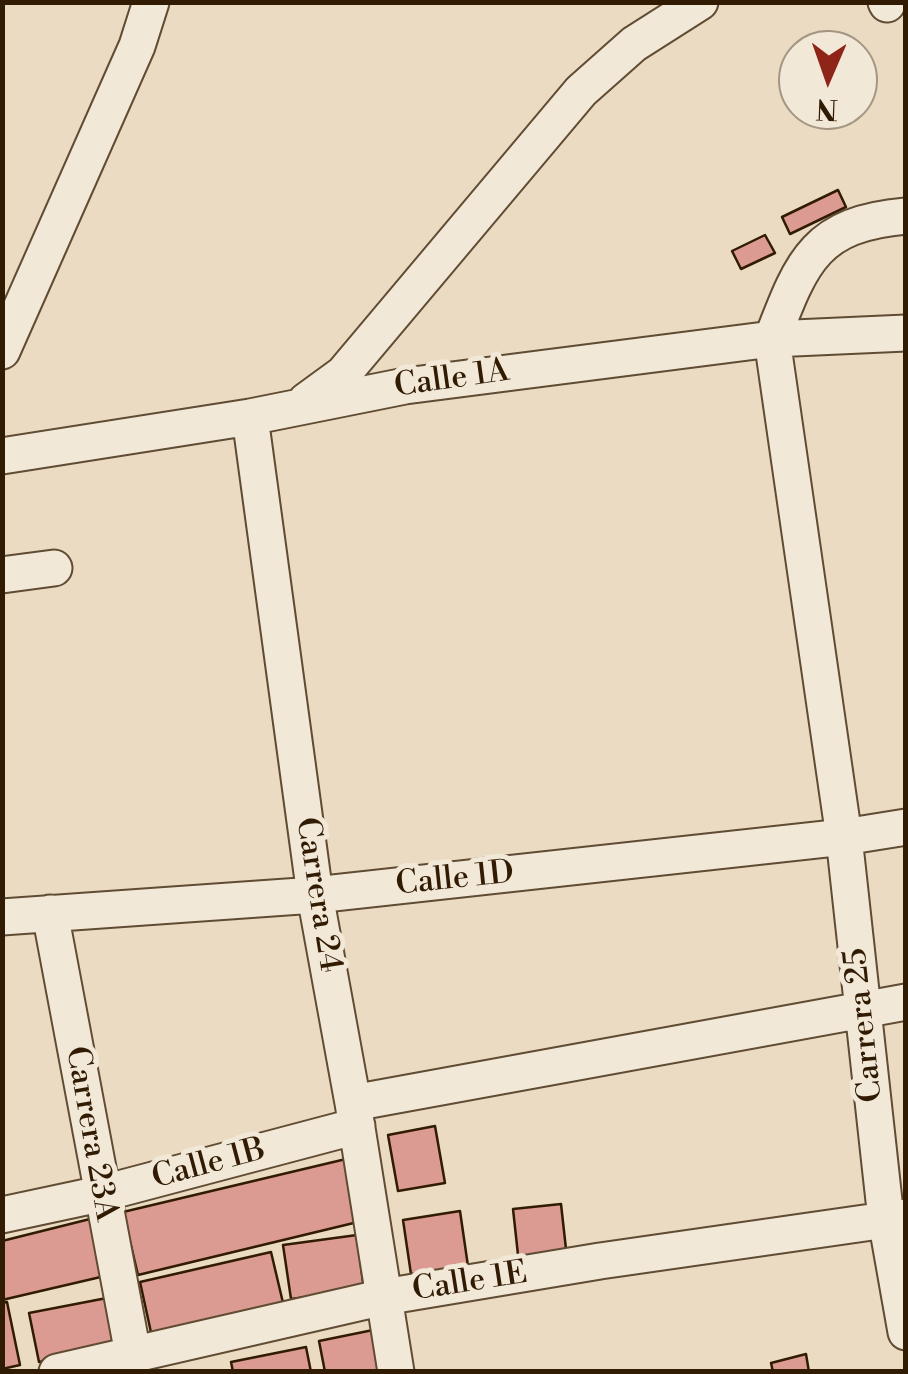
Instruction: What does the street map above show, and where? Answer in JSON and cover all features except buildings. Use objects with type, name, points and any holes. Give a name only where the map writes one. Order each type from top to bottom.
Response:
[{"type":"street","points":[[2,352],[136,46],[151,2]]},
{"type":"street","points":[[634,44],[655,2]]},
{"type":"street","points":[[297,407],[343,374],[581,90],[634,44],[700,2]]},
{"type":"street","points":[[772,338],[797,273],[839,230],[873,219],[906,216]]},
{"type":"street","name":"Calle 1A","points":[[2,456],[250,418],[405,386],[772,338],[906,333]]},
{"type":"street","name":"Carrera 25","points":[[772,338],[844,837],[862,1008],[896,1218],[906,1332]]},
{"type":"street","name":"Carrera 24","points":[[250,418],[315,895],[396,1372]]},
{"type":"street","points":[[2,575],[54,568]]},
{"type":"street","name":"Calle 1D","points":[[2,917],[315,895],[906,828]]},
{"type":"street","name":"Carrera 23A","points":[[50,913],[133,1354]]},
{"type":"street","name":"Calle 1B","points":[[2,1215],[100,1194],[355,1114],[906,1002]]},
{"type":"street","name":"Calle 1E","points":[[57,1372],[384,1297],[896,1218]]}]
